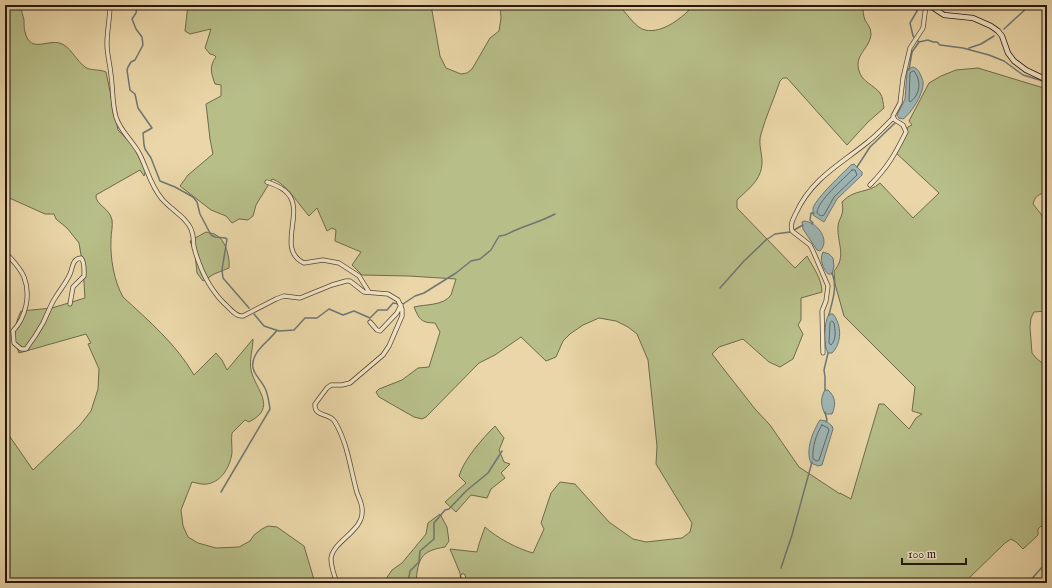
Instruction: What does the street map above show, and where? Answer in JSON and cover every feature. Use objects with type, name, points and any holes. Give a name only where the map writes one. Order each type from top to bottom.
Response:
[{"type":"street","points":[[110,5],[108,50],[113,105],[119,125],[139,153],[148,176],[158,194],[189,226],[204,275],[215,294],[225,305],[240,316],[248,314],[254,309],[284,296],[300,298],[346,281],[350,281],[361,290],[381,292],[391,295],[398,300],[401,305],[402,312],[400,321],[384,355],[350,383],[331,385],[315,404],[318,414],[331,417],[336,423],[345,444],[356,490],[363,510],[359,522],[353,531],[333,550],[331,560],[337,583]]},
{"type":"street","points":[[823,352],[822,311],[826,301],[828,286],[810,245],[792,231],[792,222],[800,206],[818,181],[830,170],[870,140],[893,118],[900,103],[910,48],[923,28],[928,5],[944,15],[973,18],[991,26],[1002,36],[1008,53],[1014,61],[1026,70],[1047,80]]},
{"type":"street","points":[[870,184],[890,163],[906,132],[903,125],[893,118]]},
{"type":"street","points":[[267,182],[285,190],[293,205],[291,247],[297,258],[304,263],[328,260],[344,266],[359,276],[369,292]]},
{"type":"street","points":[[5,252],[18,267],[26,285],[26,302],[23,316],[21,322],[13,331],[14,343],[21,350],[26,349],[30,343],[56,297],[67,281],[73,262],[80,258],[83,259],[84,276],[73,287],[70,304]]},
{"type":"street","points":[[370,322],[377,330],[380,331],[397,313],[401,305]]},
{"type":"street","points":[[463,576],[464,583]]},
{"type":"green space","points":[[5,5],[20,5],[24,20],[25,32],[28,39],[32,43],[59,43],[67,47],[85,67],[106,72],[118,130],[136,149],[146,170],[144,176],[140,170],[96,195],[98,201],[111,216],[112,261],[117,284],[123,297],[170,343],[194,375],[216,353],[222,360],[227,370],[253,339],[250,362],[251,370],[263,398],[264,404],[258,416],[249,422],[245,420],[232,433],[232,452],[230,462],[225,472],[212,483],[202,484],[192,482],[181,510],[183,526],[188,537],[198,543],[216,548],[239,547],[250,541],[254,535],[262,529],[268,526],[277,527],[304,546],[315,583],[5,583],[5,436],[8,434],[33,470],[80,425],[91,411],[98,389],[99,369],[88,344],[91,343],[86,334],[19,353],[15,342],[15,327],[21,311],[52,308],[85,298],[83,267],[79,243],[67,228],[56,219],[54,214],[45,214],[5,196]]},
{"type":"green space","points":[[188,5],[431,5],[440,56],[446,68],[461,74],[467,73],[472,69],[490,38],[499,31],[501,18],[500,5],[621,5],[622,9],[638,27],[652,31],[672,24],[694,5],[863,5],[864,18],[870,28],[871,34],[868,44],[860,56],[858,65],[859,71],[865,81],[880,93],[884,108],[868,122],[847,145],[787,78],[783,78],[780,81],[760,138],[762,162],[760,174],[754,184],[737,200],[737,208],[795,268],[807,256],[819,278],[822,292],[801,298],[801,320],[798,325],[803,334],[793,359],[780,367],[769,362],[743,339],[719,347],[712,354],[755,409],[770,425],[799,467],[840,494],[851,499],[879,404],[884,404],[909,429],[916,418],[922,414],[912,411],[915,387],[844,316],[835,284],[834,271],[838,265],[841,255],[838,223],[842,212],[842,202],[852,195],[871,189],[880,183],[913,218],[939,193],[895,152],[908,127],[912,125],[909,121],[929,83],[941,76],[956,70],[978,68],[1047,89],[1047,192],[1038,196],[1033,204],[1041,214],[1047,228],[1047,311],[1034,312],[1031,318],[1030,327],[1032,353],[1047,367],[1047,528],[1041,526],[1038,529],[1038,535],[1023,549],[1011,539],[964,583],[461,583],[460,573],[450,549],[477,552],[485,527],[508,543],[533,553],[544,529],[541,523],[551,493],[560,482],[575,484],[609,522],[633,539],[646,542],[682,538],[690,532],[692,523],[656,464],[657,446],[648,360],[637,334],[628,327],[616,321],[599,318],[583,325],[570,334],[563,341],[556,357],[546,361],[521,337],[495,355],[479,363],[426,417],[422,419],[414,417],[379,397],[376,392],[379,389],[402,380],[418,368],[429,367],[440,332],[435,323],[421,320],[414,307],[439,303],[448,299],[451,295],[456,279],[362,275],[352,265],[361,252],[335,241],[336,230],[332,228],[327,231],[317,208],[309,216],[282,185],[272,179],[256,205],[253,216],[248,220],[239,219],[232,223],[226,216],[211,210],[180,186],[188,175],[213,154],[206,104],[221,96],[221,85],[215,84],[212,73],[212,63],[216,57],[210,54],[205,48],[211,29],[190,34],[185,31]]},
{"type":"green space","points":[[206,232],[215,234],[225,245],[229,259],[229,268],[214,274],[203,281],[197,273],[195,254],[190,241]]},
{"type":"green space","points":[[495,426],[504,438],[499,450],[504,462],[510,464],[501,473],[505,478],[491,489],[487,498],[471,495],[456,512],[445,502],[466,483],[459,476],[461,469],[474,449]]},
{"type":"green space","points":[[440,514],[447,527],[449,541],[445,547],[425,554],[419,562],[416,583],[383,583],[392,570],[402,563],[426,534],[428,523]]},
{"type":"water","points":[[913,67],[919,71],[923,83],[922,89],[913,108],[903,119],[899,118],[897,115],[905,99],[908,69]]},
{"type":"water","points":[[854,164],[862,172],[862,175],[837,199],[824,222],[813,215],[813,208],[819,198],[851,165]]},
{"type":"water","points":[[804,221],[814,225],[821,232],[824,242],[820,251],[817,250],[803,229],[802,222]]},
{"type":"water","points":[[823,252],[829,254],[833,258],[834,266],[832,274],[828,274],[823,267],[821,258]]},
{"type":"water","points":[[829,314],[833,314],[836,318],[840,334],[838,344],[832,353],[828,353],[825,345],[825,328]]},
{"type":"water","points":[[825,390],[828,390],[834,398],[835,404],[832,414],[825,414],[823,408],[822,399]]},
{"type":"water","points":[[820,420],[826,421],[832,426],[833,429],[822,465],[818,466],[811,463],[809,458],[809,447],[812,435]]},
{"type":"waterway","points":[[137,5],[136,13],[132,19],[136,29],[142,37],[143,45],[135,60],[131,62],[127,70],[130,90],[135,94],[138,108],[152,128],[143,133],[145,149],[151,158],[160,181],[193,197],[197,202],[200,214],[211,235],[227,239],[222,270],[223,278],[249,308]]},
{"type":"waterway","points":[[915,5],[917,11],[910,23],[913,36],[919,42]]},
{"type":"waterway","points":[[1004,29],[1030,5]]},
{"type":"waterway","points":[[969,48],[981,44],[994,36]]},
{"type":"waterway","points":[[919,42],[928,40],[937,42],[940,45],[963,48],[989,55],[1004,61],[1023,75],[1043,81],[1047,84]]},
{"type":"waterway","points":[[909,70],[912,52],[919,42]]},
{"type":"waterway","points":[[857,167],[870,147],[895,123]]},
{"type":"waterway","points":[[812,224],[813,223],[810,220],[811,213],[814,213]]},
{"type":"waterway","points":[[403,304],[456,273],[471,261],[480,259],[491,250],[499,236],[506,235],[555,214]]},
{"type":"waterway","points":[[794,230],[803,225]]},
{"type":"waterway","points":[[720,288],[744,261],[766,240],[775,234],[790,232]]},
{"type":"waterway","points":[[829,315],[834,289],[834,279],[832,273]]},
{"type":"waterway","points":[[254,314],[264,326],[279,331],[294,330],[305,318],[317,318],[329,309],[343,315],[354,311],[370,318],[378,310],[387,310],[393,303],[399,304]]},
{"type":"waterway","points":[[221,492],[270,409],[266,390],[254,372],[253,364],[258,351],[277,330]]},
{"type":"waterway","points":[[825,390],[824,370],[828,353]]},
{"type":"waterway","points":[[825,412],[826,422]]},
{"type":"waterway","points":[[408,583],[410,571],[419,562],[420,551],[434,539],[434,523],[445,510],[449,509],[466,491],[488,473],[502,451]]},
{"type":"waterway","points":[[781,568],[792,535],[812,462]]},
{"type":"waterway","points":[[1028,583],[1044,565],[1047,559]]}]
